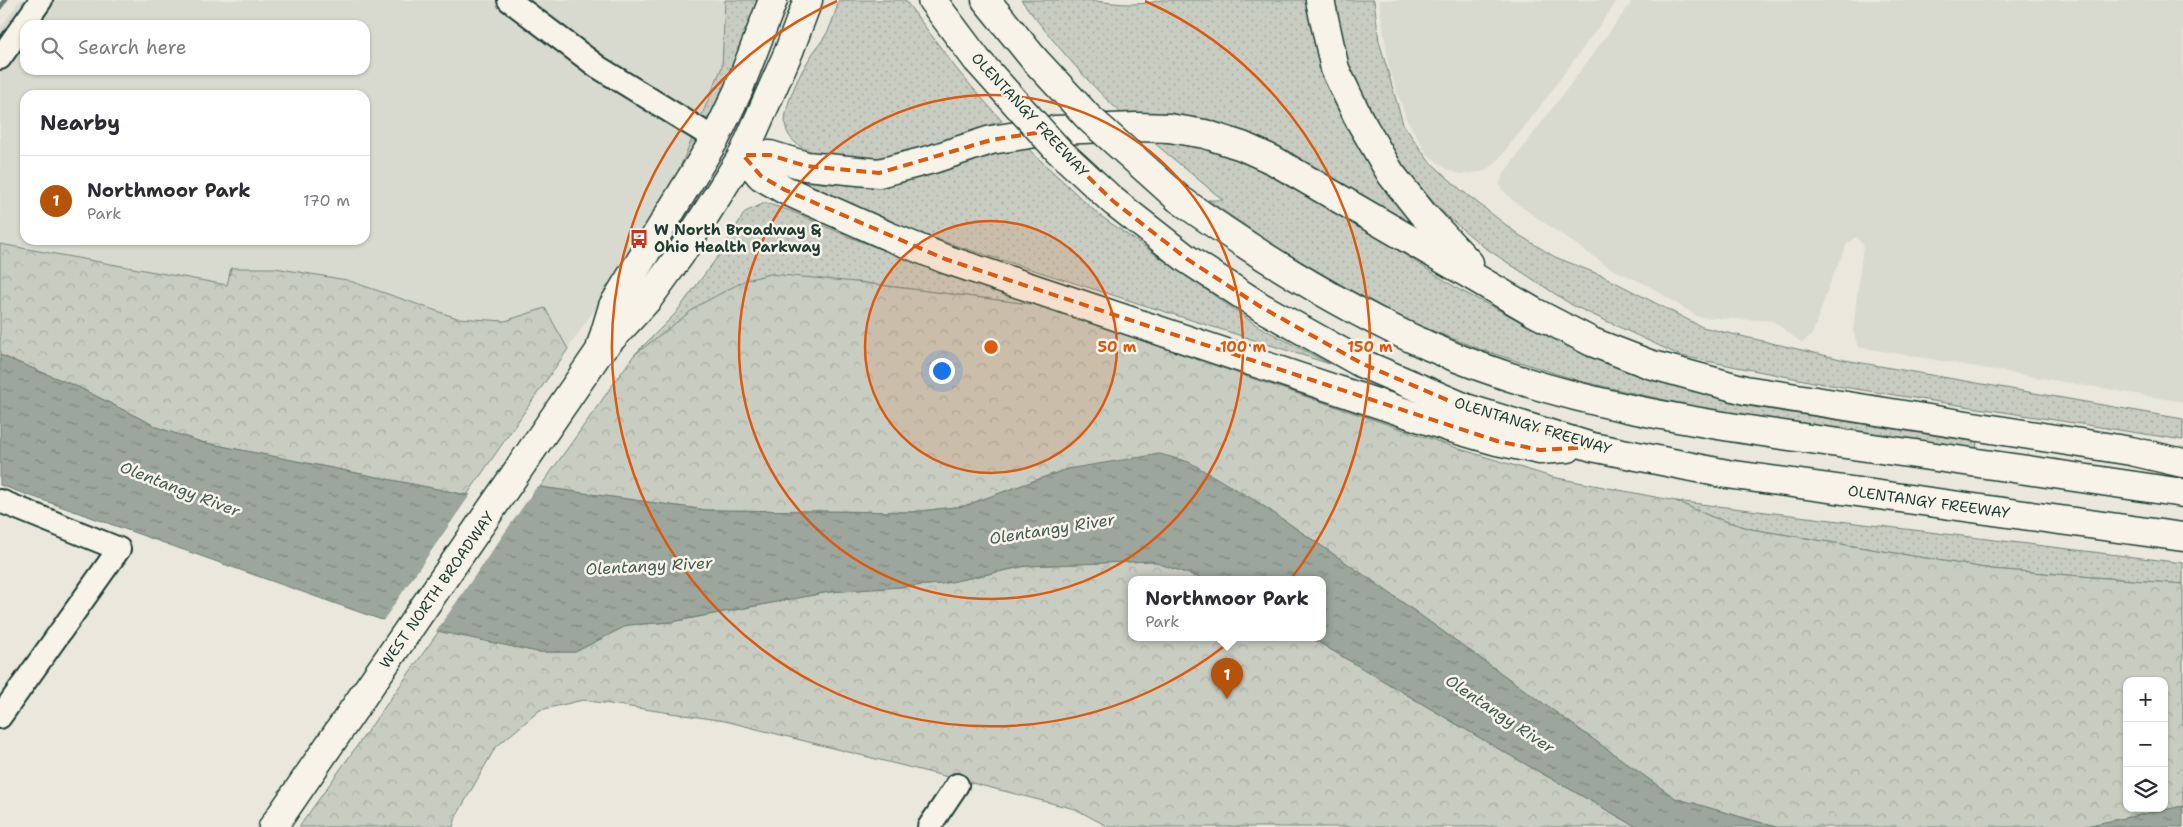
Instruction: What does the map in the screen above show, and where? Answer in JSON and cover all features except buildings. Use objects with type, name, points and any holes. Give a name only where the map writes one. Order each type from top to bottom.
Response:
[{"type":"main road","name":"WEST NORTH BROADWAY","points":[[599,352],[613,306],[715,139],[738,91],[773,0]]},
{"type":"main road","name":"WEST NORTH BROADWAY","points":[[273,827],[599,352],[648,299],[680,255],[743,155],[785,60],[808,0]]},
{"type":"main road","name":"OLENTANGY FREEWAY","points":[[932,0],[977,60],[1058,150],[1113,201],[1187,259],[1261,307],[1363,364],[1466,408],[1592,447],[1727,474],[2183,537]]},
{"type":"main road","points":[[986,0],[1034,59],[1089,118],[1179,199],[1255,252],[1332,298],[1440,351],[1544,388],[1604,404],[1704,424],[2183,493]]},
{"type":"main road","points":[[1320,0],[1335,69],[1359,119],[1390,174],[1422,213],[1491,286]]},
{"type":"main road","points":[[743,155],[770,155],[806,166],[879,172],[932,159],[991,140],[1055,130],[1137,126],[1169,128],[1214,137],[1242,146],[1273,160],[1534,312],[1592,342],[1649,364],[1745,390],[2131,451],[2183,463]]},
{"type":"main road","points":[[715,139],[743,155],[761,176],[785,190],[945,259],[1329,388],[1497,441],[1540,450],[1592,447]]},
{"type":"street","points":[[27,20],[41,0]]},
{"type":"street","points":[[509,0],[598,67],[715,139]]},
{"type":"street","points":[[0,58],[20,30]]},
{"type":"street","points":[[0,501],[119,549],[0,717]]},
{"type":"street","points":[[929,827],[958,785]]},
{"type":"highlighted area","points":[[1042,132],[1113,201],[1187,259],[1261,307],[1363,364],[1466,408],[1592,447],[1540,450],[1497,441],[945,259],[785,190],[761,176],[743,155],[770,155],[806,166],[879,173],[991,140]]},
{"type":"shaded area","points":[[20,0],[725,0],[722,67],[663,208],[568,349],[545,309],[505,321],[457,318],[347,280],[275,268],[232,268],[227,286],[0,244],[0,28]]},
{"type":"shaded area","points":[[1379,0],[1618,0],[1539,108],[1494,165],[1482,172],[1461,174],[1448,170],[1426,153],[1406,118],[1389,69]]},
{"type":"shaded area","points":[[1627,0],[2183,0],[2183,402],[1858,347],[1853,331],[1863,245],[1856,237],[1847,244],[1831,280],[1812,335],[1802,343],[1773,321],[1698,317],[1649,286],[1610,268],[1513,201],[1499,186],[1504,173],[1631,3]]},
{"type":"green space","points":[[725,0],[762,0],[735,71],[663,208],[722,67]]},
{"type":"green space","points":[[839,0],[905,0],[958,71],[1002,121],[931,146],[893,156],[853,159],[831,157],[812,152],[796,143],[787,131],[787,107],[801,73],[829,29]]},
{"type":"green space","points":[[1021,0],[1084,0],[1142,4],[1161,0],[1310,0],[1320,57],[1354,139],[1397,200],[1431,236],[1356,197],[1122,114],[1069,59]]},
{"type":"green space","points":[[1334,0],[1374,0],[1379,41],[1403,124],[1428,160],[1461,190],[1519,235],[1555,257],[1603,276],[1702,327],[1845,360],[2183,419],[2183,440],[1824,384],[1681,356],[1572,305],[1484,247],[1449,218],[1417,185],[1386,141],[1343,52]]},
{"type":"green space","points":[[1147,137],[1183,140],[1229,154],[1284,177],[1458,289],[1545,334],[1659,381],[1747,406],[1977,442],[1976,449],[1719,412],[1579,381],[1482,350],[1410,322],[1278,248],[1208,200],[1223,200]]},
{"type":"green space","points":[[1025,146],[1099,215],[1258,326],[1330,364],[948,243],[838,204],[786,178],[790,172],[819,183],[877,187]]},
{"type":"green space","points":[[765,203],[791,211],[849,237],[1037,305],[856,282],[634,355],[675,314],[719,255],[745,212]]},
{"type":"green space","points":[[0,244],[227,285],[231,268],[275,268],[347,280],[457,318],[505,321],[545,308],[568,349],[467,495],[201,442],[159,428],[78,387],[0,355]]},
{"type":"green space","points":[[770,274],[856,282],[1037,305],[1460,449],[1552,477],[1676,501],[1712,517],[1751,529],[1991,569],[2183,584],[2183,806],[2168,809],[2168,677],[2123,677],[2123,812],[2154,812],[2081,827],[1776,827],[1675,798],[1374,582],[1256,501],[1067,469],[964,506],[912,512],[706,510],[540,487],[634,355],[699,305],[746,280]]},
{"type":"green space","points":[[1676,501],[2183,563],[2183,584],[1991,569],[1751,529],[1712,517]]},
{"type":"green space","points":[[1151,561],[1195,576],[1128,576],[1128,641],[1316,641],[1497,748],[1637,827],[1109,827],[1075,809],[725,721],[583,700],[540,710],[495,748],[456,817],[453,827],[299,827],[439,631],[538,652],[575,652],[628,625],[672,622],[829,592],[941,584],[1026,566]]},
{"type":"water","name":"Olentangy River","points":[[0,355],[78,387],[159,428],[201,442],[467,495],[540,487],[706,510],[912,512],[964,506],[1067,469],[1160,454],[1189,462],[1256,501],[1374,582],[1675,798],[1776,827],[1637,827],[1497,748],[1316,641],[1326,641],[1326,576],[1195,576],[1151,561],[1026,566],[941,584],[829,592],[671,622],[628,625],[575,652],[538,652],[379,619],[0,485]]},
{"type":"water","points":[[2183,806],[2183,827],[2081,827],[2154,812],[2168,812],[2168,809]]},
{"type":"pier","points":[[538,485],[435,633],[382,622],[472,492]]},
{"type":"waterway","points":[[0,7],[5,0]]},
{"type":"place","name":"W North Broadway & Ohio Health Parkway","points":[[639,239]]},
{"type":"place","name":"Northmoor Park","points":[[1227,699]]}]
